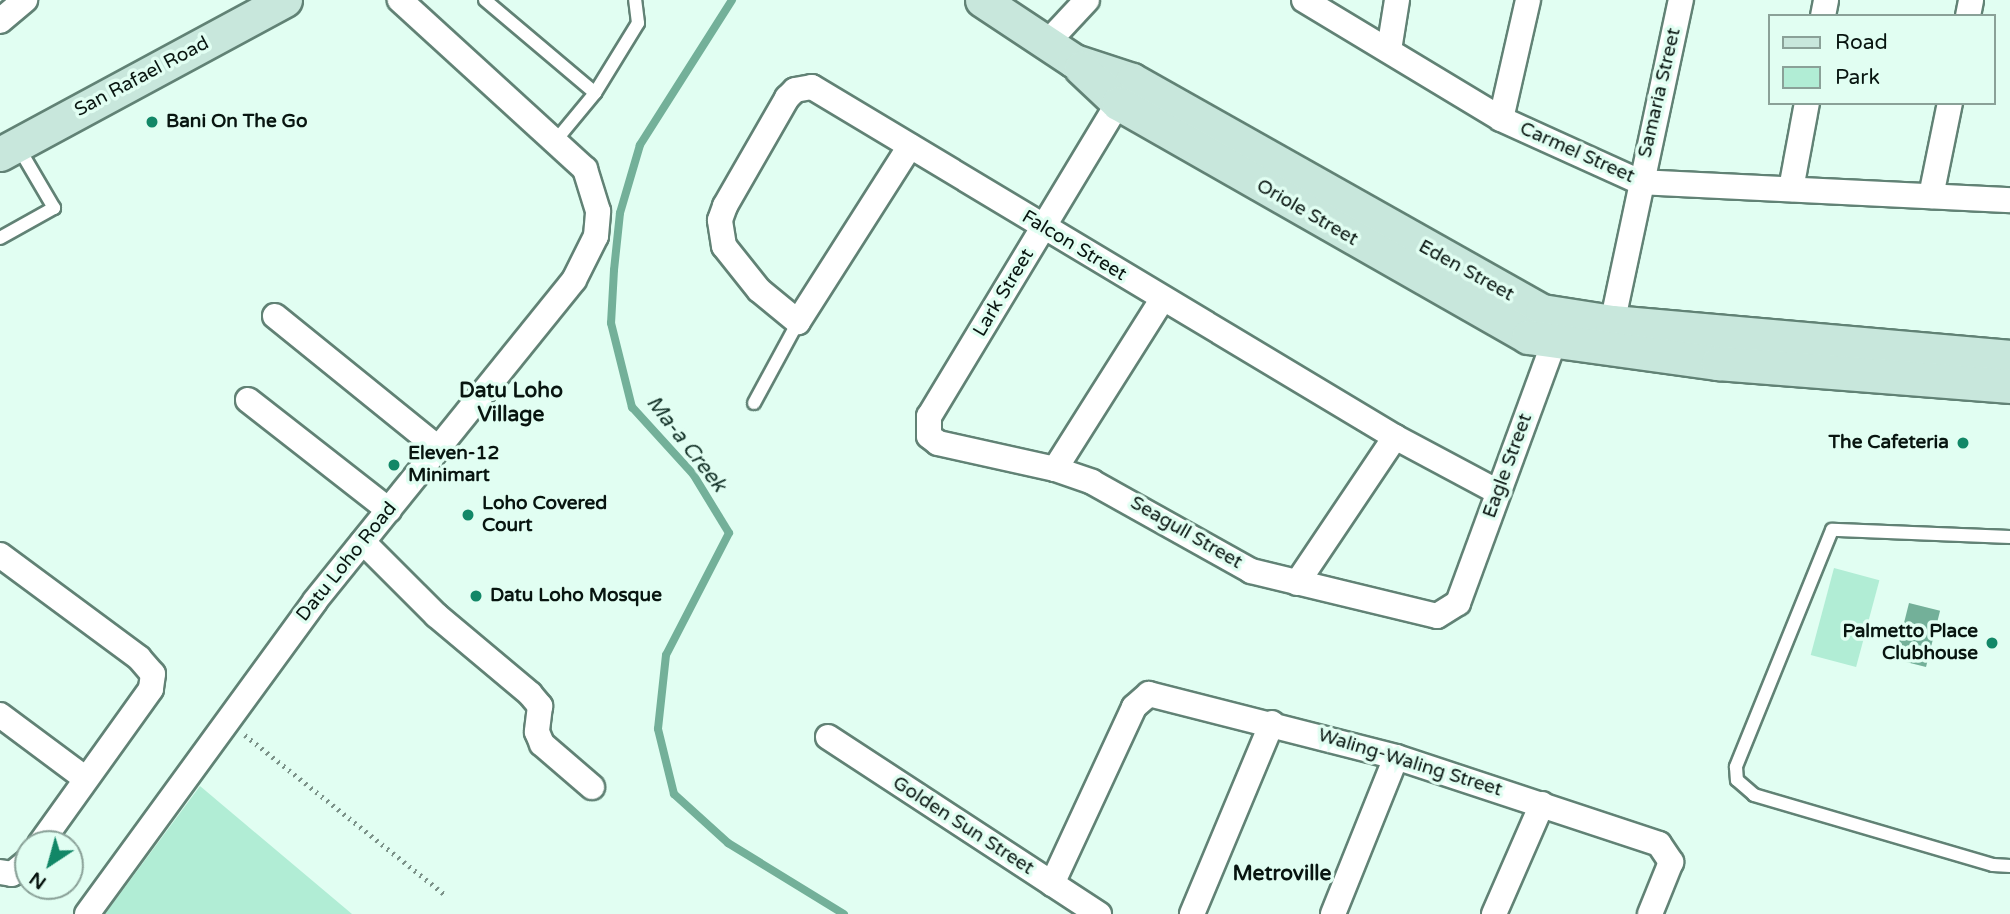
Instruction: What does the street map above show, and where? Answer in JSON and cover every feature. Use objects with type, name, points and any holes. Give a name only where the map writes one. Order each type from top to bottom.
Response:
[{"type":"main road","name":"San Rafael Road","points":[[9,150],[285,0]]},
{"type":"main road","name":"Eden Street","points":[[982,0],[1046,44],[1125,91],[1507,295],[1558,330],[2010,386]]},
{"type":"main road","name":"Eden Street","points":[[1609,337],[2010,357]]},
{"type":"street","points":[[0,21],[25,0]]},
{"type":"street","name":"Datu Loho Road","points":[[87,914],[225,719],[363,542],[574,281],[596,236],[594,188],[585,169],[557,139],[400,0]]},
{"type":"street","points":[[1046,44],[1087,0]]},
{"type":"street","name":"Carmel Street","points":[[1304,0],[1501,119],[1640,182],[2010,200]]},
{"type":"street","points":[[1389,50],[1398,0]]},
{"type":"street","points":[[1501,119],[1528,0]]},
{"type":"street","name":"Samaria Street","points":[[1609,337],[1681,0]]},
{"type":"street","name":"Falcon Street","points":[[798,322],[731,257],[720,234],[724,206],[795,90],[804,86],[820,90],[1162,300],[1395,437],[1498,492]]},
{"type":"street","name":"Lark Street","points":[[929,436],[929,416],[1125,91]]},
{"type":"street","points":[[1791,190],[1807,105]]},
{"type":"street","points":[[1931,196],[1950,105]]},
{"type":"street","points":[[798,322],[910,146]]},
{"type":"street","points":[[1055,469],[1162,300]]},
{"type":"street","points":[[275,316],[439,449]]},
{"type":"street","name":"Eagle Street","points":[[1447,613],[1458,603],[1558,330]]},
{"type":"street","points":[[248,400],[389,510]]},
{"type":"street","name":"Seagull Street","points":[[929,436],[948,448],[1055,469],[1123,496],[1251,570],[1427,615],[1447,613]]},
{"type":"street","points":[[1297,583],[1395,437]]},
{"type":"street","points":[[363,542],[436,615],[530,694],[540,706],[537,732],[542,744],[592,787]]},
{"type":"street","points":[[0,555],[139,658],[153,674],[150,689],[50,830]]},
{"type":"street","name":"Waling-Waling Street","points":[[1052,884],[1143,696],[1158,695],[1396,757],[1659,844],[1669,855],[1670,870],[1650,914]]},
{"type":"street","points":[[0,715],[86,779]]},
{"type":"street","points":[[1192,914],[1272,723]]},
{"type":"street","name":"Golden Sun Street","points":[[828,737],[1099,914]]},
{"type":"street","points":[[1333,914],[1396,757]]},
{"type":"street","points":[[1494,914],[1542,804]]},
{"type":"lane","points":[[485,0],[595,93]]},
{"type":"lane","points":[[557,139],[595,93],[638,23],[635,0]]},
{"type":"lane","points":[[0,238],[54,208],[9,150]]},
{"type":"lane","points":[[754,402],[798,322]]},
{"type":"lane","points":[[2010,537],[1832,530],[1736,767],[1737,780],[1754,795],[1993,866],[2010,866]]},
{"type":"path","points":[[225,719],[444,894]]},
{"type":"green space","points":[[1834,568],[1879,580],[1856,667],[1811,655]]},
{"type":"green space","points":[[200,786],[352,914],[105,914]]},
{"type":"shaded area","points":[[1909,603],[1940,611],[1926,667],[1895,659]]},
{"type":"waterway","name":"Ma-a Creek","points":[[732,0],[640,145],[620,213],[614,270],[611,323],[632,407],[693,474],[729,533],[666,655],[658,729],[674,794],[728,843],[844,914]]},
{"type":"place","name":"Bani On The Go","points":[[152,122]]},
{"type":"place","name":"The Cafeteria","points":[[1963,443]]},
{"type":"place","name":"Eleven-12 Minimart","points":[[394,465]]},
{"type":"place","name":"Loho Covered Court","points":[[468,515]]},
{"type":"place","name":"Datu Loho Mosque","points":[[476,596]]},
{"type":"place","name":"Palmetto Place Clubhouse","points":[[1992,643]]},
{"type":"district","name":"Datu Loho Village","points":[[511,403]]},
{"type":"district","name":"Metroville","points":[[1282,874]]}]
